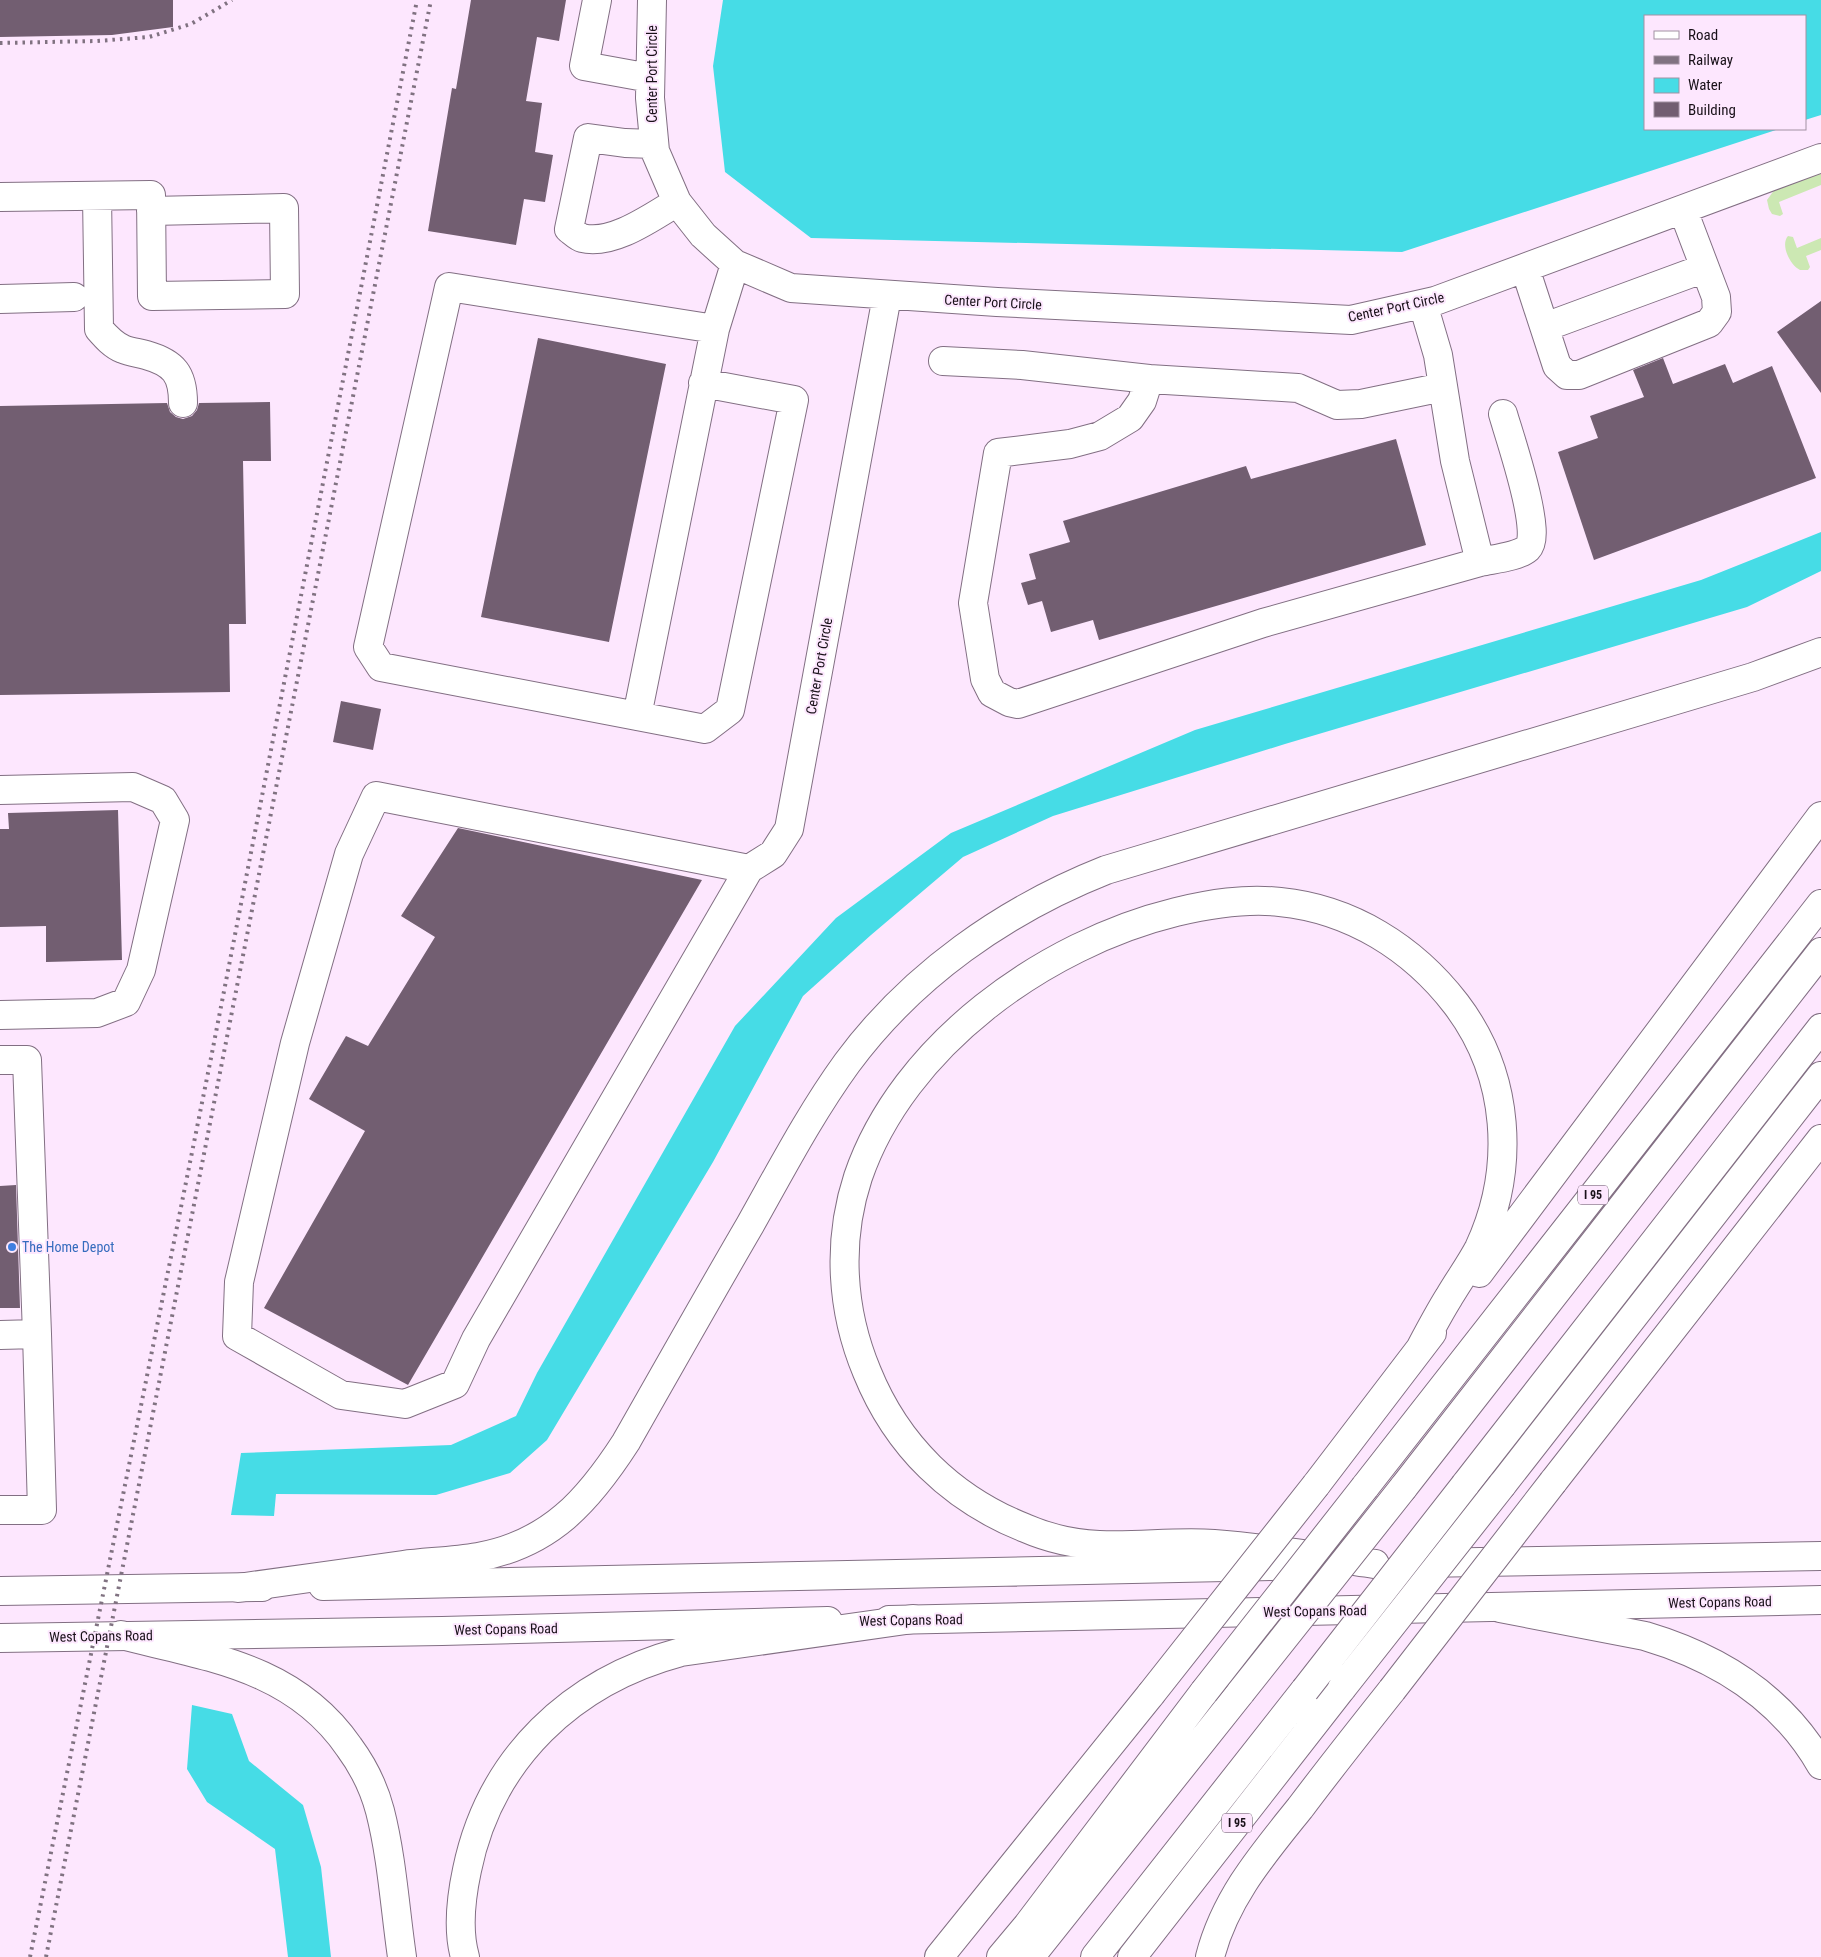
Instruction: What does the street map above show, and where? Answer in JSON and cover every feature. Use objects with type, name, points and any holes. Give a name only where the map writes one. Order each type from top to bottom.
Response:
[{"type":"main road","points":[[597,0],[584,66],[650,78]]},
{"type":"main road","name":"Center Port Circle","points":[[652,0],[650,98],[654,151],[677,202],[704,235],[735,264],[791,288],[886,296],[1351,320],[1435,301],[1821,158]]},
{"type":"main road","points":[[654,144],[625,143],[588,138],[569,229],[582,238],[605,238],[634,228],[677,202]]},
{"type":"main road","points":[[0,197],[150,195],[152,296],[285,294],[284,208],[151,211]]},
{"type":"main road","points":[[96,196],[99,329],[108,340],[123,349],[165,362],[176,371],[183,386],[183,403]]},
{"type":"main road","points":[[1525,268],[1557,366],[1567,375],[1579,375],[1708,323],[1717,312],[1716,298],[1683,210]]},
{"type":"main road","points":[[637,716],[703,383],[715,329],[735,264]]},
{"type":"main road","points":[[1544,327],[1705,268]]},
{"type":"main road","points":[[703,383],[794,400],[730,710],[705,729],[381,667],[368,647],[449,287],[715,329]]},
{"type":"main road","name":"Center Port Circle","points":[[749,869],[773,854],[789,830],[886,296]]},
{"type":"main road","points":[[0,299],[74,298]]},
{"type":"main road","points":[[1423,304],[1438,355],[1455,461],[1480,562]]},
{"type":"main road","points":[[943,361],[1022,365],[1149,379],[1298,388],[1336,404],[1361,404],[1443,387]]},
{"type":"main road","points":[[1149,379],[1142,401],[1130,418],[1100,436],[1070,444],[998,453],[973,603],[984,679],[992,693],[1009,702],[1018,704],[1263,623],[1480,562],[1509,556],[1528,548],[1533,539],[1532,517],[1503,414]]},
{"type":"main road","points":[[238,1588],[441,1560],[478,1557],[496,1553],[513,1547],[550,1528],[578,1506],[605,1476],[626,1442],[798,1140],[848,1062],[891,1012],[936,970],[987,931],[1021,910],[1077,882],[1113,867],[1753,677],[1821,652]]},
{"type":"main road","points":[[0,790],[133,787],[162,800],[175,820],[141,970],[126,1002],[97,1013],[0,1014]]},
{"type":"main road","points":[[376,796],[749,869],[476,1339],[455,1384],[405,1404],[342,1395],[237,1336],[239,1282],[296,1043],[349,854],[376,796]]},
{"type":"main road","points":[[938,1957],[1152,1694],[1316,1485],[1471,1284],[1821,816]]},
{"type":"main road","points":[[1375,1564],[1210,1543],[1097,1545],[1075,1542],[1049,1537],[1028,1530],[988,1511],[960,1494],[924,1463],[896,1428],[872,1385],[863,1363],[849,1318],[845,1296],[845,1250],[851,1201],[858,1176],[878,1132],[907,1086],[947,1041],[970,1020],[991,1002],[1038,969],[1065,953],[1119,929],[1190,908],[1239,901],[1276,901],[1319,909],[1340,916],[1381,935],[1419,962],[1434,977],[1463,1013],[1490,1065],[1496,1084],[1503,1140],[1498,1192],[1482,1242],[1421,1347]]},
{"type":"main road","name":"I 95","points":[[1001,1957],[1027,1926],[1204,1692],[1821,904]]},
{"type":"main road","points":[[1030,1957],[1402,1488],[1821,952]]},
{"type":"main road","points":[[1095,1957],[1821,1028]]},
{"type":"main road","points":[[0,1060],[27,1060],[42,1510],[0,1510]]},
{"type":"main road","name":"I 95","points":[[1132,1957],[1821,1076]]},
{"type":"main road","points":[[1210,1957],[1230,1904],[1250,1872],[1821,1139]]},
{"type":"main road","points":[[0,1335],[37,1334]]},
{"type":"main road","points":[[0,1591],[238,1588],[1821,1556]]},
{"type":"main road","name":"West Copans Road","points":[[0,1638],[452,1631],[913,1619],[1821,1600]]},
{"type":"main road","points":[[1500,1608],[1645,1636],[1706,1658],[1737,1676],[1770,1703],[1801,1736],[1821,1765]]},
{"type":"main road","points":[[465,1957],[460,1922],[462,1903],[468,1862],[482,1820],[500,1783],[512,1765],[540,1731],[568,1705],[620,1673],[645,1662],[681,1652],[913,1619]]},
{"type":"main road","points":[[121,1635],[234,1664],[261,1674],[286,1686],[312,1705],[336,1728],[365,1772],[380,1811],[402,1957]]},
{"type":"green space","points":[[1821,171],[1821,185],[1779,202],[1783,214],[1780,216],[1772,214],[1767,200],[1775,189]]},
{"type":"green space","points":[[1788,236],[1793,237],[1797,248],[1821,238],[1821,250],[1806,256],[1810,267],[1808,270],[1800,270],[1796,267],[1787,254],[1785,244]]},
{"type":"water","points":[[723,0],[1821,0],[1821,115],[1806,120],[1806,15],[1644,15],[1644,130],[1776,130],[1402,252],[811,238],[725,172],[713,66]]},
{"type":"water","points":[[1821,532],[1821,571],[1747,607],[1285,744],[1053,816],[963,857],[803,996],[713,1162],[547,1440],[510,1473],[436,1495],[276,1494],[274,1516],[231,1515],[241,1453],[451,1445],[516,1416],[537,1373],[735,1026],[836,918],[951,833],[1195,730],[1701,580]]},
{"type":"water","points":[[192,1705],[232,1714],[249,1761],[303,1805],[321,1867],[331,1957],[288,1957],[275,1849],[207,1802],[187,1769]]},
{"type":"building","points":[[0,0],[173,0],[173,27],[112,35],[0,37]]},
{"type":"building","points":[[471,0],[566,0],[559,41],[537,37],[526,101],[542,103],[535,152],[553,155],[545,202],[524,199],[516,245],[428,231],[452,88],[456,89]]},
{"type":"building","points":[[1821,301],[1821,393],[1777,332]]},
{"type":"building","points":[[538,338],[666,364],[609,642],[481,617]]},
{"type":"building","points":[[1663,358],[1673,384],[1725,364],[1733,383],[1772,366],[1816,478],[1594,560],[1558,452],[1598,438],[1590,416],[1644,397],[1633,370]]},
{"type":"building","points":[[270,402],[271,461],[243,461],[246,624],[229,624],[230,692],[0,695],[0,406],[167,403],[170,412],[176,417],[183,419],[192,416],[197,410],[199,403]]},
{"type":"building","points":[[1396,439],[1426,545],[1099,640],[1093,620],[1051,632],[1042,601],[1028,605],[1021,583],[1036,579],[1029,554],[1070,542],[1063,521],[1246,466],[1251,479]]},
{"type":"building","points":[[341,701],[381,709],[373,750],[333,742]]},
{"type":"building","points":[[118,810],[122,960],[46,962],[46,926],[0,927],[0,829],[9,829],[8,813]]},
{"type":"building","points":[[458,828],[702,880],[408,1385],[264,1308],[365,1131],[309,1099],[346,1036],[368,1046],[435,937],[401,916]]},
{"type":"building","points":[[16,1185],[20,1308],[0,1308],[0,1186]]},
{"type":"railway","points":[[0,43],[97,41],[149,37],[191,24],[232,0]]},
{"type":"railway","points":[[30,1957],[211,1058],[417,0]]},
{"type":"railway","points":[[46,1957],[431,0]]},
{"type":"place","name":"The Home Depot","points":[[12,1247]]}]
